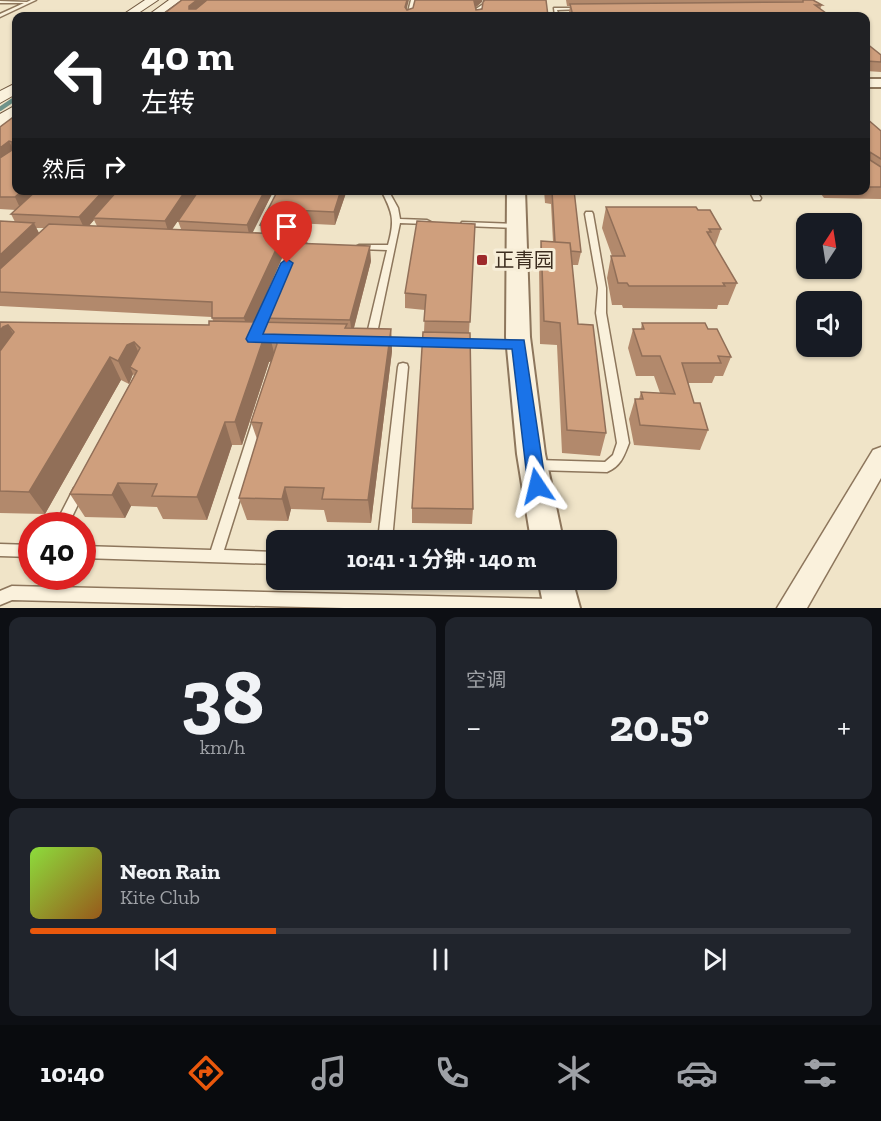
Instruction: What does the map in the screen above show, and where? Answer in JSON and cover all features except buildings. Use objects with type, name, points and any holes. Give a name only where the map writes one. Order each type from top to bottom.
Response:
[{"type":"main road","points":[[134,12],[153,0]]},
{"type":"main road","points":[[158,12],[176,0]]},
{"type":"street","points":[[516,195],[518,344],[533,465],[545,530]]},
{"type":"street","points":[[791,608],[881,457]]},
{"type":"lane","points":[[478,12],[478,9],[487,3],[486,0]]},
{"type":"lane","points":[[0,2],[32,1]]},
{"type":"lane","points":[[0,16],[32,1]]},
{"type":"lane","points":[[556,12],[555,9],[589,9]]},
{"type":"lane","points":[[370,341],[392,248],[396,221],[394,208],[387,195]]},
{"type":"lane","points":[[533,465],[607,467],[621,451],[623,443],[601,313],[602,288],[589,214]]},
{"type":"lane","points":[[396,221],[440,223]]},
{"type":"lane","points":[[451,223],[516,226]]},
{"type":"lane","points":[[264,243],[317,245]]},
{"type":"lane","points":[[291,255],[296,244]]},
{"type":"lane","points":[[349,246],[392,248]]},
{"type":"lane","points":[[359,341],[439,342]]},
{"type":"lane","points":[[450,343],[518,344]]},
{"type":"lane","points":[[387,530],[403,367]]},
{"type":"lane","points":[[216,556],[261,411]]},
{"type":"lane","points":[[68,512],[83,484]]},
{"type":"lane","points":[[0,550],[18,551]]},
{"type":"lane","points":[[96,552],[266,558]]},
{"type":"lane","points":[[0,598],[12,593],[560,598]]},
{"type":"waterway","points":[[0,109],[12,101]]},
{"type":"place","name":"正青园","points":[[482,260]]},
{"type":"route","points":[[287,263],[254,339],[518,344],[525,411],[537,486]]}]
